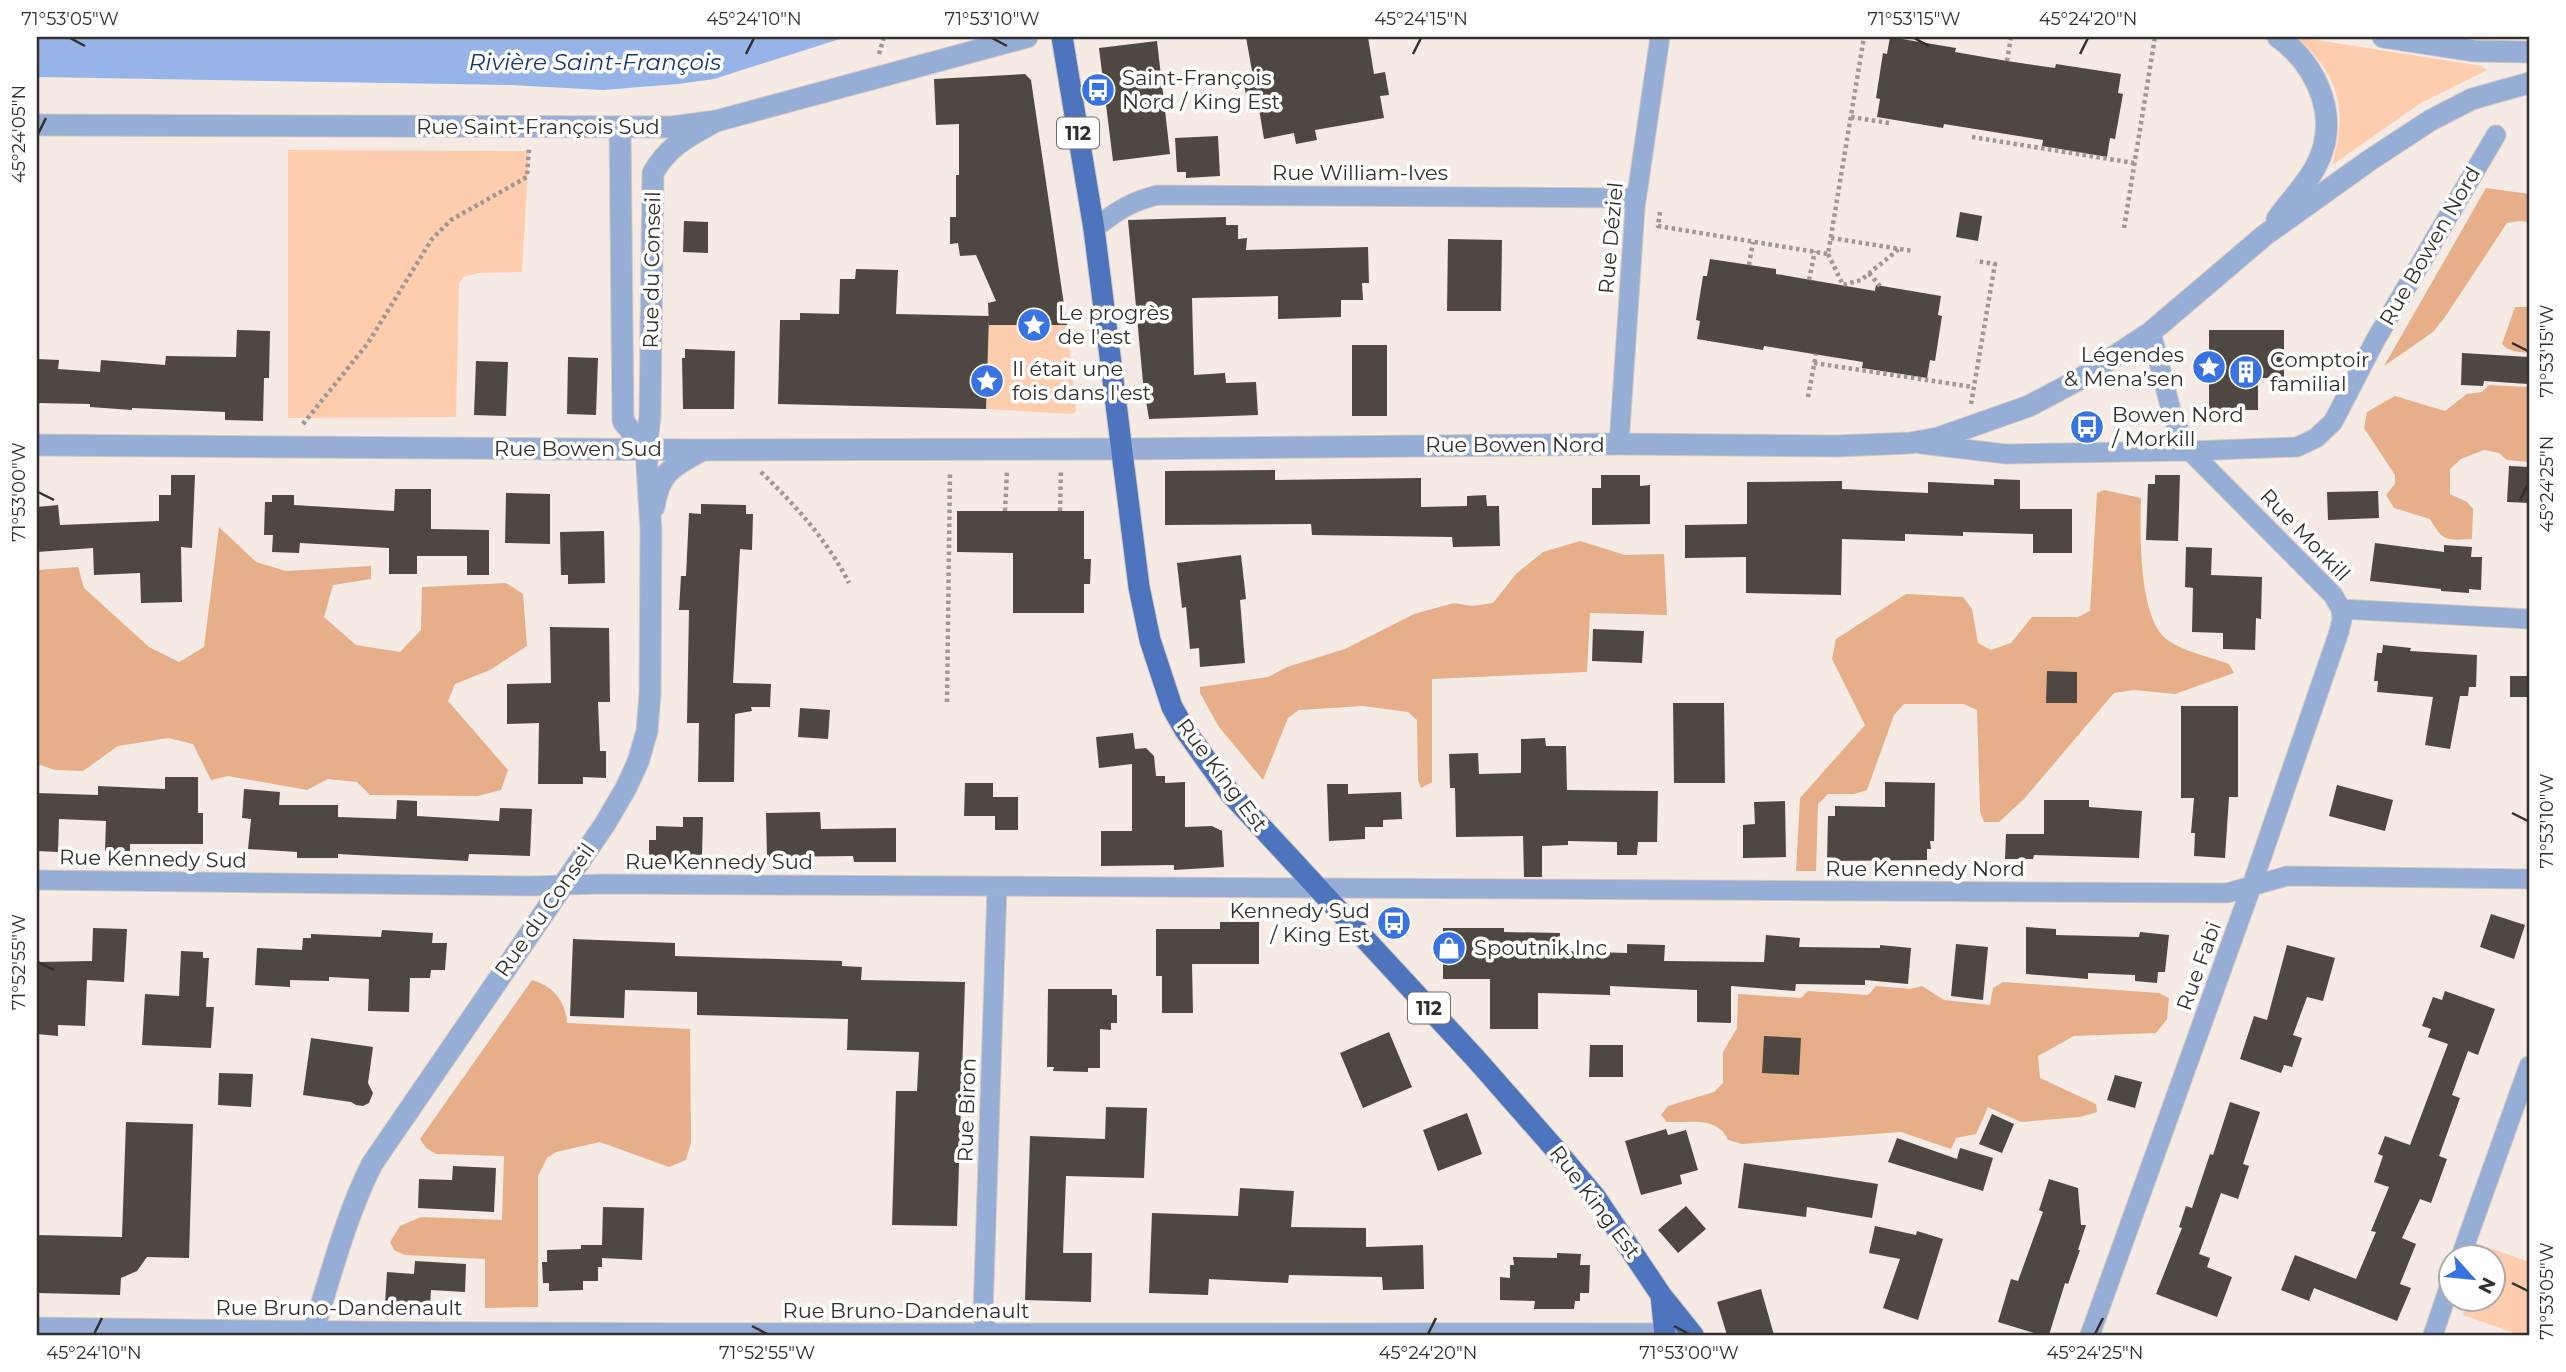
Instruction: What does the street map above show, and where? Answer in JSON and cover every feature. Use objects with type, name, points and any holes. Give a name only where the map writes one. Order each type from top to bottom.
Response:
[{"type":"main road","name":"Rue King Est","points":[[1062,37],[1094,229],[1139,587],[1150,640],[1172,706],[1185,730],[1230,793],[1476,1059],[1555,1149],[1618,1228],[1661,1295],[1692,1334]]},
{"type":"main road","name":"Rue King Est","points":[[1661,1295],[1665,1334]]},
{"type":"street","name":"Rue Saint-François Sud","points":[[37,125],[672,127],[716,121],[1027,37]]},
{"type":"street","name":"Rue Déziel","points":[[1619,444],[1636,198],[1660,37]]},
{"type":"street","points":[[2265,235],[2316,166],[2324,142],[2327,120],[2324,99],[2316,79],[2304,60],[2278,37]]},
{"type":"street","points":[[2383,37],[2474,51],[2529,52]]},
{"type":"street","name":"Rue Bowen Nord","points":[[1910,443],[1966,429],[2029,407],[2104,365],[2151,332],[2265,235],[2431,120],[2472,99],[2529,83]]},
{"type":"street","name":"Rue du Conseil","points":[[313,1333],[360,1188],[372,1164],[605,824],[638,762],[646,731],[650,694],[651,530],[646,450],[650,416],[653,173],[663,156],[676,145],[716,121]]},
{"type":"street","name":"Rue du Conseil","points":[[620,128],[623,421],[646,450]]},
{"type":"street","name":"Rue Bowen Nord","points":[[1120,449],[1619,444],[1836,446],[1910,443],[2006,454],[2190,452],[2297,447],[2316,438],[2333,422],[2376,339],[2496,135]]},
{"type":"street","name":"Rue William-Ives","points":[[1094,229],[1122,206],[1158,195],[1636,198]]},
{"type":"street","name":"Rue Morkill","points":[[2151,332],[2173,418],[2190,452],[2333,595],[2341,609],[2529,619]]},
{"type":"street","name":"Rue Bowen Sud","points":[[37,445],[646,450],[1120,449]]},
{"type":"street","points":[[651,530],[657,489],[673,466],[702,450]]},
{"type":"street","name":"Rue Fabi","points":[[2090,1335],[2252,885],[2339,632],[2341,609]]},
{"type":"street","name":"Rue Kennedy Nord","points":[[1318,888],[2227,893],[2287,876],[2529,879]]},
{"type":"street","name":"Rue Kennedy Sud","points":[[37,880],[1318,888]]},
{"type":"street","name":"Rue Biron","points":[[987,1335],[983,1314],[997,887]]},
{"type":"street","points":[[2466,1242],[2529,1066]]},
{"type":"street","points":[[2432,1335],[2441,1312]]},
{"type":"street","name":"Rue Bruno-Dandenault","points":[[37,1327],[313,1333],[1692,1334]]},
{"type":"path","points":[[1864,37],[1828,254],[1843,285],[1861,280],[1899,249]]},
{"type":"path","points":[[2007,61],[2011,37]]},
{"type":"path","points":[[2124,228],[2155,37]]},
{"type":"path","points":[[1851,117],[1889,123]]},
{"type":"path","points":[[285,447],[369,343],[432,239],[451,220],[527,177],[530,128]]},
{"type":"path","points":[[1972,137],[2134,163]]},
{"type":"path","points":[[1660,212],[1658,226],[1828,254]]},
{"type":"path","points":[[1831,238],[1913,251]]},
{"type":"path","points":[[1749,265],[1753,242]]},
{"type":"path","points":[[1809,280],[1815,251]]},
{"type":"path","points":[[1966,429],[1995,264],[1976,261]]},
{"type":"path","points":[[1869,273],[1880,286]]},
{"type":"path","points":[[1808,397],[1816,354]]},
{"type":"path","points":[[1814,363],[1973,387]]},
{"type":"path","points":[[738,449],[795,505],[822,537],[849,583]]},
{"type":"path","points":[[947,702],[950,449]]},
{"type":"path","points":[[1005,511],[1008,449]]},
{"type":"path","points":[[1060,511],[1062,450]]},
{"type":"shaded area","points":[[2297,37],[2482,66],[2487,70],[2421,103],[2332,165],[2339,127],[2337,95],[2323,66]]},
{"type":"shaded area","points":[[288,150],[529,151],[522,272],[478,273],[463,277],[459,284],[456,417],[288,418]]},
{"type":"shaded area","points":[[2486,188],[2529,194],[2529,222],[2507,223],[2433,332],[2384,366]]},
{"type":"shaded area","points":[[2515,307],[2529,307],[2529,353],[2511,350],[2502,344]]},
{"type":"shaded area","points":[[988,325],[1067,325],[1076,411],[1072,414],[986,409]]},
{"type":"shaded area","points":[[2489,385],[2529,387],[2529,462],[2507,460],[2499,453],[2484,450],[2461,459],[2450,469],[2450,494],[2467,502],[2473,509],[2472,539],[2446,538],[2438,532],[2430,519],[2394,508],[2386,495],[2395,484],[2395,475],[2364,428],[2367,412],[2395,396],[2445,411],[2467,394],[2482,392]]},
{"type":"shaded area","points":[[2104,490],[2141,498],[2143,575],[2151,615],[2159,631],[2182,648],[2229,664],[2234,673],[2175,694],[2134,690],[2114,693],[2024,799],[1999,822],[1984,822],[1980,811],[1977,710],[1963,704],[1904,704],[1894,715],[1867,790],[1854,794],[1828,794],[1818,804],[1816,871],[1796,871],[1800,798],[1865,725],[1832,659],[1836,639],[1906,594],[1963,597],[1972,609],[1978,643],[1991,650],[2011,643],[2032,617],[2078,617],[2090,611],[2097,493]]},
{"type":"shaded area","points":[[219,527],[256,562],[286,571],[371,566],[371,579],[333,585],[324,617],[356,645],[400,652],[421,630],[422,587],[506,583],[523,594],[527,646],[490,670],[455,684],[448,701],[508,770],[501,790],[478,796],[370,795],[357,782],[328,779],[307,790],[228,776],[211,780],[193,744],[168,738],[118,746],[83,771],[55,770],[37,764],[37,570],[78,567],[84,588],[149,647],[179,662],[204,647]]},
{"type":"shaded area","points":[[1580,541],[1625,555],[1664,554],[1667,615],[1590,613],[1587,672],[1432,679],[1432,782],[1421,788],[1418,780],[1417,720],[1408,712],[1363,706],[1299,710],[1288,718],[1263,780],[1219,727],[1200,693],[1200,687],[1268,677],[1287,667],[1345,649],[1414,614],[1454,603],[1472,606],[1493,603],[1516,574],[1543,552]]},
{"type":"shaded area","points":[[532,980],[546,986],[557,996],[564,1008],[567,1023],[690,1029],[691,1142],[686,1160],[669,1167],[600,1142],[556,1152],[547,1158],[538,1176],[538,1307],[485,1308],[485,1259],[405,1255],[394,1250],[390,1242],[400,1226],[421,1217],[502,1220],[504,1156],[436,1154],[426,1148],[420,1139]]},
{"type":"shaded area","points":[[2003,982],[2159,993],[2169,998],[2167,1019],[2156,1033],[2074,1036],[2038,1056],[2040,1078],[2096,1104],[2097,1112],[2080,1117],[2021,1122],[1988,1107],[1976,1134],[1956,1138],[1951,1149],[1901,1132],[1742,1144],[1728,1140],[1723,1132],[1710,1124],[1667,1122],[1661,1115],[1668,1106],[1714,1092],[1723,1083],[1723,1052],[1737,1028],[1738,994],[1801,998],[1808,991],[1868,995],[1876,986],[1910,989],[1922,986],[1944,1000],[1990,1005],[1993,988]]},
{"type":"shaded area","points":[[2506,1254],[2529,1262],[2529,1335],[2520,1335],[2463,1315],[2464,1312],[2506,1312]]},
{"type":"water","name":"Rivière Saint-François","points":[[37,37],[846,37],[714,79],[603,90],[511,85],[37,77]]},
{"type":"building","points":[[1246,37],[1368,37],[1374,74],[1385,72],[1389,95],[1380,96],[1384,118],[1315,130],[1317,140],[1296,144],[1294,133],[1264,139],[1258,103],[1248,105],[1243,79],[1253,77]]},
{"type":"building","points":[[1890,37],[1956,48],[1955,52],[2007,61],[2055,68],[2056,64],[2121,74],[2118,93],[2123,94],[2115,139],[2110,138],[2107,157],[2042,146],[2043,140],[1944,124],[1943,128],[1877,117],[1880,99],[1876,98],[1883,53],[1887,54]]},
{"type":"building","points":[[1157,41],[1170,154],[1113,161],[1099,48]]},
{"type":"building","points":[[1025,74],[1031,80],[1067,325],[989,325],[988,303],[996,301],[976,255],[960,256],[958,243],[950,244],[950,217],[956,217],[959,124],[936,125],[934,79]]},
{"type":"building","points":[[1218,136],[1220,176],[1186,178],[1186,172],[1177,172],[1175,138]]},
{"type":"building","points":[[1960,212],[1982,216],[1978,241],[1956,237]]},
{"type":"building","points":[[1226,217],[1226,225],[1238,225],[1238,239],[1247,238],[1246,250],[1368,247],[1369,283],[1362,283],[1363,300],[1341,300],[1341,317],[1278,319],[1278,296],[1192,298],[1194,375],[1225,373],[1226,383],[1256,382],[1258,415],[1149,419],[1128,220]]},
{"type":"building","points":[[684,221],[708,222],[708,253],[683,252]]},
{"type":"building","points":[[1448,239],[1502,240],[1501,311],[1447,311]]},
{"type":"building","points":[[1710,259],[1776,269],[1776,274],[1875,291],[1876,285],[1941,296],[1938,315],[1942,316],[1935,361],[1930,360],[1927,378],[1862,368],[1863,362],[1764,346],[1763,350],[1697,339],[1700,321],[1696,320],[1703,276],[1707,276]]},
{"type":"building","points":[[856,269],[898,270],[896,314],[989,316],[986,409],[778,404],[780,320],[800,320],[800,313],[839,314],[840,279],[855,279]]},
{"type":"building","points":[[237,330],[270,331],[269,378],[264,378],[263,421],[225,420],[225,412],[132,410],[90,407],[90,404],[37,403],[37,359],[59,360],[58,369],[100,372],[101,360],[165,365],[166,356],[236,357]]},
{"type":"building","name":"Comptoir familial","points":[[2209,330],[2284,330],[2284,378],[2258,378],[2258,410],[2209,410]]},
{"type":"building","points":[[1352,345],[1387,345],[1387,416],[1352,416]]},
{"type":"building","points":[[685,349],[735,351],[734,409],[683,409],[682,358],[685,358]]},
{"type":"building","points":[[2462,353],[2529,357],[2528,384],[2484,381],[2483,386],[2461,385]]},
{"type":"building","points":[[568,357],[598,358],[596,415],[567,414]]},
{"type":"building","points":[[476,361],[508,362],[506,416],[474,415]]},
{"type":"building","points":[[2509,466],[2529,467],[2529,503],[2507,502]]},
{"type":"building","points":[[1275,470],[1275,480],[1421,478],[1421,507],[1467,506],[1467,496],[1486,495],[1487,506],[1499,506],[1500,546],[1453,547],[1452,537],[1312,535],[1311,524],[1165,525],[1165,471]]},
{"type":"building","points":[[171,475],[195,475],[192,548],[181,547],[182,602],[141,603],[140,573],[94,575],[93,548],[37,552],[37,507],[58,505],[60,525],[159,521],[159,495],[171,495]]},
{"type":"building","points":[[1601,475],[1640,475],[1640,486],[1650,485],[1650,524],[1592,525],[1592,488],[1601,488]]},
{"type":"building","points":[[2155,475],[2180,475],[2178,541],[2146,540],[2148,484],[2155,484]]},
{"type":"building","points":[[1994,479],[2020,480],[2020,509],[2072,509],[2072,553],[2033,553],[2033,534],[1963,532],[1963,536],[1905,534],[1905,541],[1842,539],[1841,595],[1746,593],[1746,557],[1685,558],[1685,525],[1747,524],[1747,482],[1842,481],[1842,489],[1928,493],[1928,482],[1994,485]]},
{"type":"building","points":[[395,489],[431,489],[431,529],[489,530],[489,575],[467,575],[467,556],[417,556],[417,574],[389,574],[389,548],[300,543],[299,553],[272,552],[273,535],[264,535],[265,502],[272,502],[272,495],[294,495],[294,505],[394,511]]},
{"type":"building","points":[[2378,491],[2379,518],[2328,520],[2327,492]]},
{"type":"building","points":[[506,493],[550,494],[550,544],[505,543]]},
{"type":"building","points":[[701,504],[746,505],[746,514],[753,514],[752,550],[740,549],[733,683],[771,684],[770,707],[751,707],[752,711],[735,714],[734,782],[698,782],[699,723],[687,723],[689,610],[679,610],[681,576],[686,576],[689,513],[701,514]]},
{"type":"building","points":[[957,511],[1084,511],[1084,559],[1091,559],[1090,584],[1084,584],[1084,613],[1013,613],[1013,553],[957,552]]},
{"type":"building","points":[[604,531],[605,583],[568,584],[568,575],[561,575],[560,532]]},
{"type":"building","points":[[2375,543],[2444,552],[2444,545],[2472,547],[2471,557],[2482,557],[2481,590],[2469,589],[2469,593],[2441,591],[2370,581]]},
{"type":"building","points":[[2186,547],[2212,548],[2211,575],[2262,577],[2261,619],[2256,618],[2255,650],[2223,649],[2223,633],[2192,632],[2193,588],[2185,587]]},
{"type":"building","points":[[1241,555],[1246,599],[1240,600],[1245,663],[1200,667],[1199,648],[1190,649],[1186,607],[1182,608],[1177,563]]},
{"type":"building","points":[[550,627],[609,628],[610,702],[598,702],[600,751],[606,751],[606,778],[583,777],[583,784],[538,784],[539,723],[507,724],[507,684],[551,683]]},
{"type":"building","points":[[1593,629],[1644,631],[1642,663],[1592,661]]},
{"type":"building","points":[[2383,645],[2411,648],[2410,651],[2477,655],[2476,687],[2469,687],[2468,696],[2460,696],[2450,749],[2425,745],[2433,697],[2377,692],[2378,681],[2374,681],[2377,653],[2382,653]]},
{"type":"building","points":[[2047,671],[2077,672],[2077,703],[2046,703]]},
{"type":"building","points":[[2510,676],[2529,676],[2529,697],[2510,697]]},
{"type":"building","points":[[1673,703],[1724,703],[1725,783],[1674,783]]},
{"type":"building","points":[[2181,706],[2238,706],[2238,797],[2229,797],[2225,858],[2194,856],[2195,833],[2191,833],[2194,798],[2181,798]]},
{"type":"building","points":[[800,708],[830,710],[828,739],[798,737]]},
{"type":"building","points":[[1133,733],[1135,749],[1146,748],[1154,756],[1156,776],[1165,776],[1165,783],[1185,782],[1185,827],[1212,826],[1222,831],[1224,867],[1174,870],[1174,865],[1101,866],[1101,831],[1132,831],[1132,764],[1099,768],[1096,737]]},
{"type":"building","points":[[1545,738],[1546,746],[1566,746],[1567,790],[1658,791],[1657,842],[1638,842],[1637,855],[1617,855],[1617,842],[1568,841],[1568,845],[1542,846],[1542,877],[1524,877],[1523,836],[1456,837],[1455,788],[1450,788],[1449,754],[1478,753],[1479,774],[1521,773],[1521,739]]},
{"type":"building","points":[[165,777],[198,777],[198,813],[203,813],[203,844],[130,844],[130,852],[105,851],[106,821],[59,819],[58,852],[37,851],[37,793],[98,795],[98,786],[165,789]]},
{"type":"building","points":[[1885,782],[1935,783],[1934,841],[1930,841],[1931,849],[1927,849],[1927,860],[1827,861],[1828,816],[1835,816],[1835,806],[1885,807]]},
{"type":"building","points":[[965,783],[993,783],[993,797],[1018,797],[1018,830],[995,830],[995,816],[964,816]]},
{"type":"building","points":[[1327,784],[1348,784],[1348,794],[1401,792],[1402,819],[1383,820],[1383,827],[1365,827],[1365,839],[1329,841]]},
{"type":"building","points":[[2337,785],[2393,800],[2385,831],[2329,816]]},
{"type":"building","points":[[244,789],[280,792],[279,805],[338,805],[338,817],[396,819],[397,800],[417,801],[417,816],[499,821],[500,808],[532,809],[530,856],[469,854],[468,861],[338,854],[338,858],[297,858],[297,852],[248,849],[251,819],[242,818]]},
{"type":"building","points":[[2044,800],[2089,800],[2089,807],[2142,811],[2139,858],[2034,855],[2033,859],[2005,859],[2006,834],[2044,834]]},
{"type":"building","points":[[1785,801],[1786,857],[1743,858],[1743,825],[1755,824],[1754,802]]},
{"type":"building","points":[[820,812],[821,829],[896,828],[896,862],[854,862],[853,856],[767,857],[766,813]]},
{"type":"building","points":[[683,817],[703,817],[702,855],[682,854],[682,865],[649,863],[649,840],[656,840],[656,826],[683,827]]},
{"type":"building","points":[[2491,914],[2525,925],[2514,959],[2480,947]]},
{"type":"building","points":[[1220,922],[1259,922],[1259,964],[1192,964],[1193,1013],[1162,1013],[1162,976],[1156,976],[1156,929],[1220,929]]},
{"type":"building","points":[[2026,927],[2056,929],[2056,935],[2139,937],[2140,932],[2169,935],[2165,972],[2158,972],[2157,983],[2135,981],[2135,975],[2088,973],[2088,979],[2026,974]]},
{"type":"building","points":[[93,928],[127,929],[124,982],[87,980],[85,1026],[58,1025],[58,1036],[37,1034],[37,962],[92,961]]},
{"type":"building","points":[[1443,928],[1504,928],[1504,932],[1560,933],[1559,951],[1627,953],[1627,944],[1665,945],[1664,961],[1764,962],[1766,935],[1800,938],[1799,947],[1880,948],[1880,945],[1911,948],[1908,984],[1865,980],[1865,985],[1796,984],[1795,991],[1731,986],[1731,1023],[1697,1022],[1697,990],[1610,986],[1610,995],[1538,993],[1538,1029],[1490,1029],[1490,979],[1443,979]]},
{"type":"building","points":[[382,930],[433,933],[432,943],[447,943],[445,970],[431,970],[430,978],[410,978],[409,1012],[368,1011],[369,979],[329,977],[329,981],[290,980],[290,987],[255,985],[257,948],[302,950],[303,938],[311,938],[311,934],[381,937]]},
{"type":"building","points":[[573,939],[675,943],[675,956],[842,961],[842,966],[862,967],[861,980],[965,982],[957,1226],[892,1225],[896,1091],[917,1091],[919,1052],[847,1050],[848,1019],[697,1015],[697,992],[625,990],[624,1018],[570,1016]]},
{"type":"building","points":[[1956,944],[1988,947],[1983,1000],[1951,996]]},
{"type":"building","points":[[2287,945],[2335,958],[2323,1001],[2307,997],[2293,1035],[2302,1038],[2292,1067],[2284,1065],[2281,1073],[2240,1059],[2254,1016],[2267,1020]]},
{"type":"building","points":[[181,951],[203,952],[203,958],[209,958],[206,1007],[214,1007],[211,1048],[142,1045],[145,994],[179,996]]},
{"type":"building","points":[[1048,989],[1112,989],[1112,995],[1117,995],[1117,1023],[1111,1023],[1111,1030],[1100,1029],[1100,1068],[1088,1068],[1088,1072],[1053,1071],[1054,1067],[1047,1067]]},
{"type":"building","points":[[2445,991],[2495,1009],[2478,1055],[2468,1051],[2452,1095],[2460,1098],[2439,1156],[2447,1159],[2431,1203],[2420,1199],[2402,1238],[2416,1244],[2400,1284],[2411,1288],[2397,1321],[2314,1288],[2309,1301],[2281,1290],[2295,1255],[2356,1279],[2376,1232],[2371,1231],[2389,1187],[2374,1182],[2383,1156],[2378,1154],[2385,1136],[2410,1145],[2448,1044],[2428,1037],[2431,1029],[2422,1026],[2433,997],[2442,1000]]},
{"type":"building","points":[[1389,1032],[1412,1087],[1363,1108],[1340,1053]]},
{"type":"building","points":[[1764,1036],[1801,1038],[1799,1075],[1762,1073]]},
{"type":"building","points":[[311,1038],[373,1047],[368,1083],[373,1093],[369,1103],[363,1106],[303,1095]]},
{"type":"building","points":[[1590,1045],[1623,1045],[1623,1077],[1589,1077]]},
{"type":"building","points":[[219,1073],[253,1074],[251,1107],[218,1105]]},
{"type":"building","points":[[2115,1075],[2142,1082],[2135,1108],[2107,1100]]},
{"type":"building","points":[[2230,1102],[2260,1112],[2243,1164],[2249,1166],[2238,1199],[2221,1193],[2199,1254],[2210,1258],[2207,1267],[2232,1277],[2217,1317],[2156,1294],[2182,1228],[2179,1227],[2186,1206],[2192,1208]]},
{"type":"building","points":[[1106,1107],[1147,1108],[1144,1178],[1066,1176],[1063,1253],[1092,1253],[1091,1302],[1025,1300],[1030,1136],[1105,1139]]},
{"type":"building","points":[[1467,1113],[1482,1154],[1438,1171],[1423,1130]]},
{"type":"building","points":[[1992,1114],[2014,1124],[2002,1153],[1979,1144]]},
{"type":"building","points":[[126,1122],[193,1124],[189,1258],[147,1257],[137,1271],[121,1278],[120,1295],[37,1293],[37,1235],[122,1237]]},
{"type":"building","points":[[1666,1129],[1668,1135],[1686,1130],[1698,1170],[1680,1175],[1682,1184],[1641,1195],[1625,1141]]},
{"type":"building","points":[[1897,1138],[1957,1159],[1960,1148],[1993,1158],[1983,1191],[1888,1162]]},
{"type":"building","points":[[1744,1163],[1878,1184],[1872,1218],[1807,1207],[1806,1217],[1738,1208]]},
{"type":"building","points":[[453,1166],[496,1168],[494,1212],[418,1208],[419,1179],[452,1180]]},
{"type":"building","points":[[2049,1179],[2078,1188],[2081,1225],[2086,1225],[2080,1250],[2068,1284],[2065,1283],[2049,1335],[2041,1335],[1998,1322],[2011,1279],[2018,1281],[2043,1212],[2039,1210]]},
{"type":"building","points":[[1240,1188],[1294,1191],[1291,1227],[1366,1228],[1366,1247],[1423,1245],[1424,1289],[1383,1290],[1382,1277],[1289,1275],[1288,1283],[1209,1279],[1208,1295],[1149,1293],[1152,1213],[1238,1216]]},
{"type":"building","points":[[1686,1206],[1706,1229],[1678,1253],[1658,1230]]},
{"type":"building","points":[[603,1207],[644,1208],[642,1260],[602,1258],[602,1267],[598,1267],[598,1281],[583,1281],[583,1290],[549,1291],[549,1283],[543,1283],[542,1262],[547,1262],[547,1250],[602,1245]]},
{"type":"building","points":[[1875,1226],[1916,1235],[1917,1231],[1943,1239],[1918,1320],[1883,1308],[1900,1259],[1869,1253]]},
{"type":"building","points":[[1557,1253],[1581,1254],[1580,1265],[1590,1265],[1589,1293],[1580,1293],[1580,1301],[1575,1301],[1574,1309],[1534,1309],[1535,1301],[1500,1300],[1500,1277],[1510,1278],[1510,1265],[1514,1265],[1513,1257],[1557,1258]]},
{"type":"building","points":[[415,1261],[466,1264],[465,1292],[431,1290],[430,1306],[385,1304],[387,1272],[414,1274]]},
{"type":"building","points":[[1761,1289],[1774,1335],[1727,1335],[1717,1302]]},
{"type":"place","name":"Saint-François Nord / King Est","points":[[1098,90]]},
{"type":"place","name":"Le progrès de l'est","points":[[1034,325]]},
{"type":"place","name":"Légendes & Mena’sen","points":[[2209,367]]},
{"type":"place","name":"Comptoir familial","points":[[2246,372]]},
{"type":"place","name":"Il était une fois dans l'est","points":[[987,381]]},
{"type":"place","name":"Bowen Nord / Morkill","points":[[2087,427]]},
{"type":"place","name":"Kennedy Sud / King Est","points":[[1394,923]]},
{"type":"place","name":"Spoutnik Inc","points":[[1449,948]]}]
